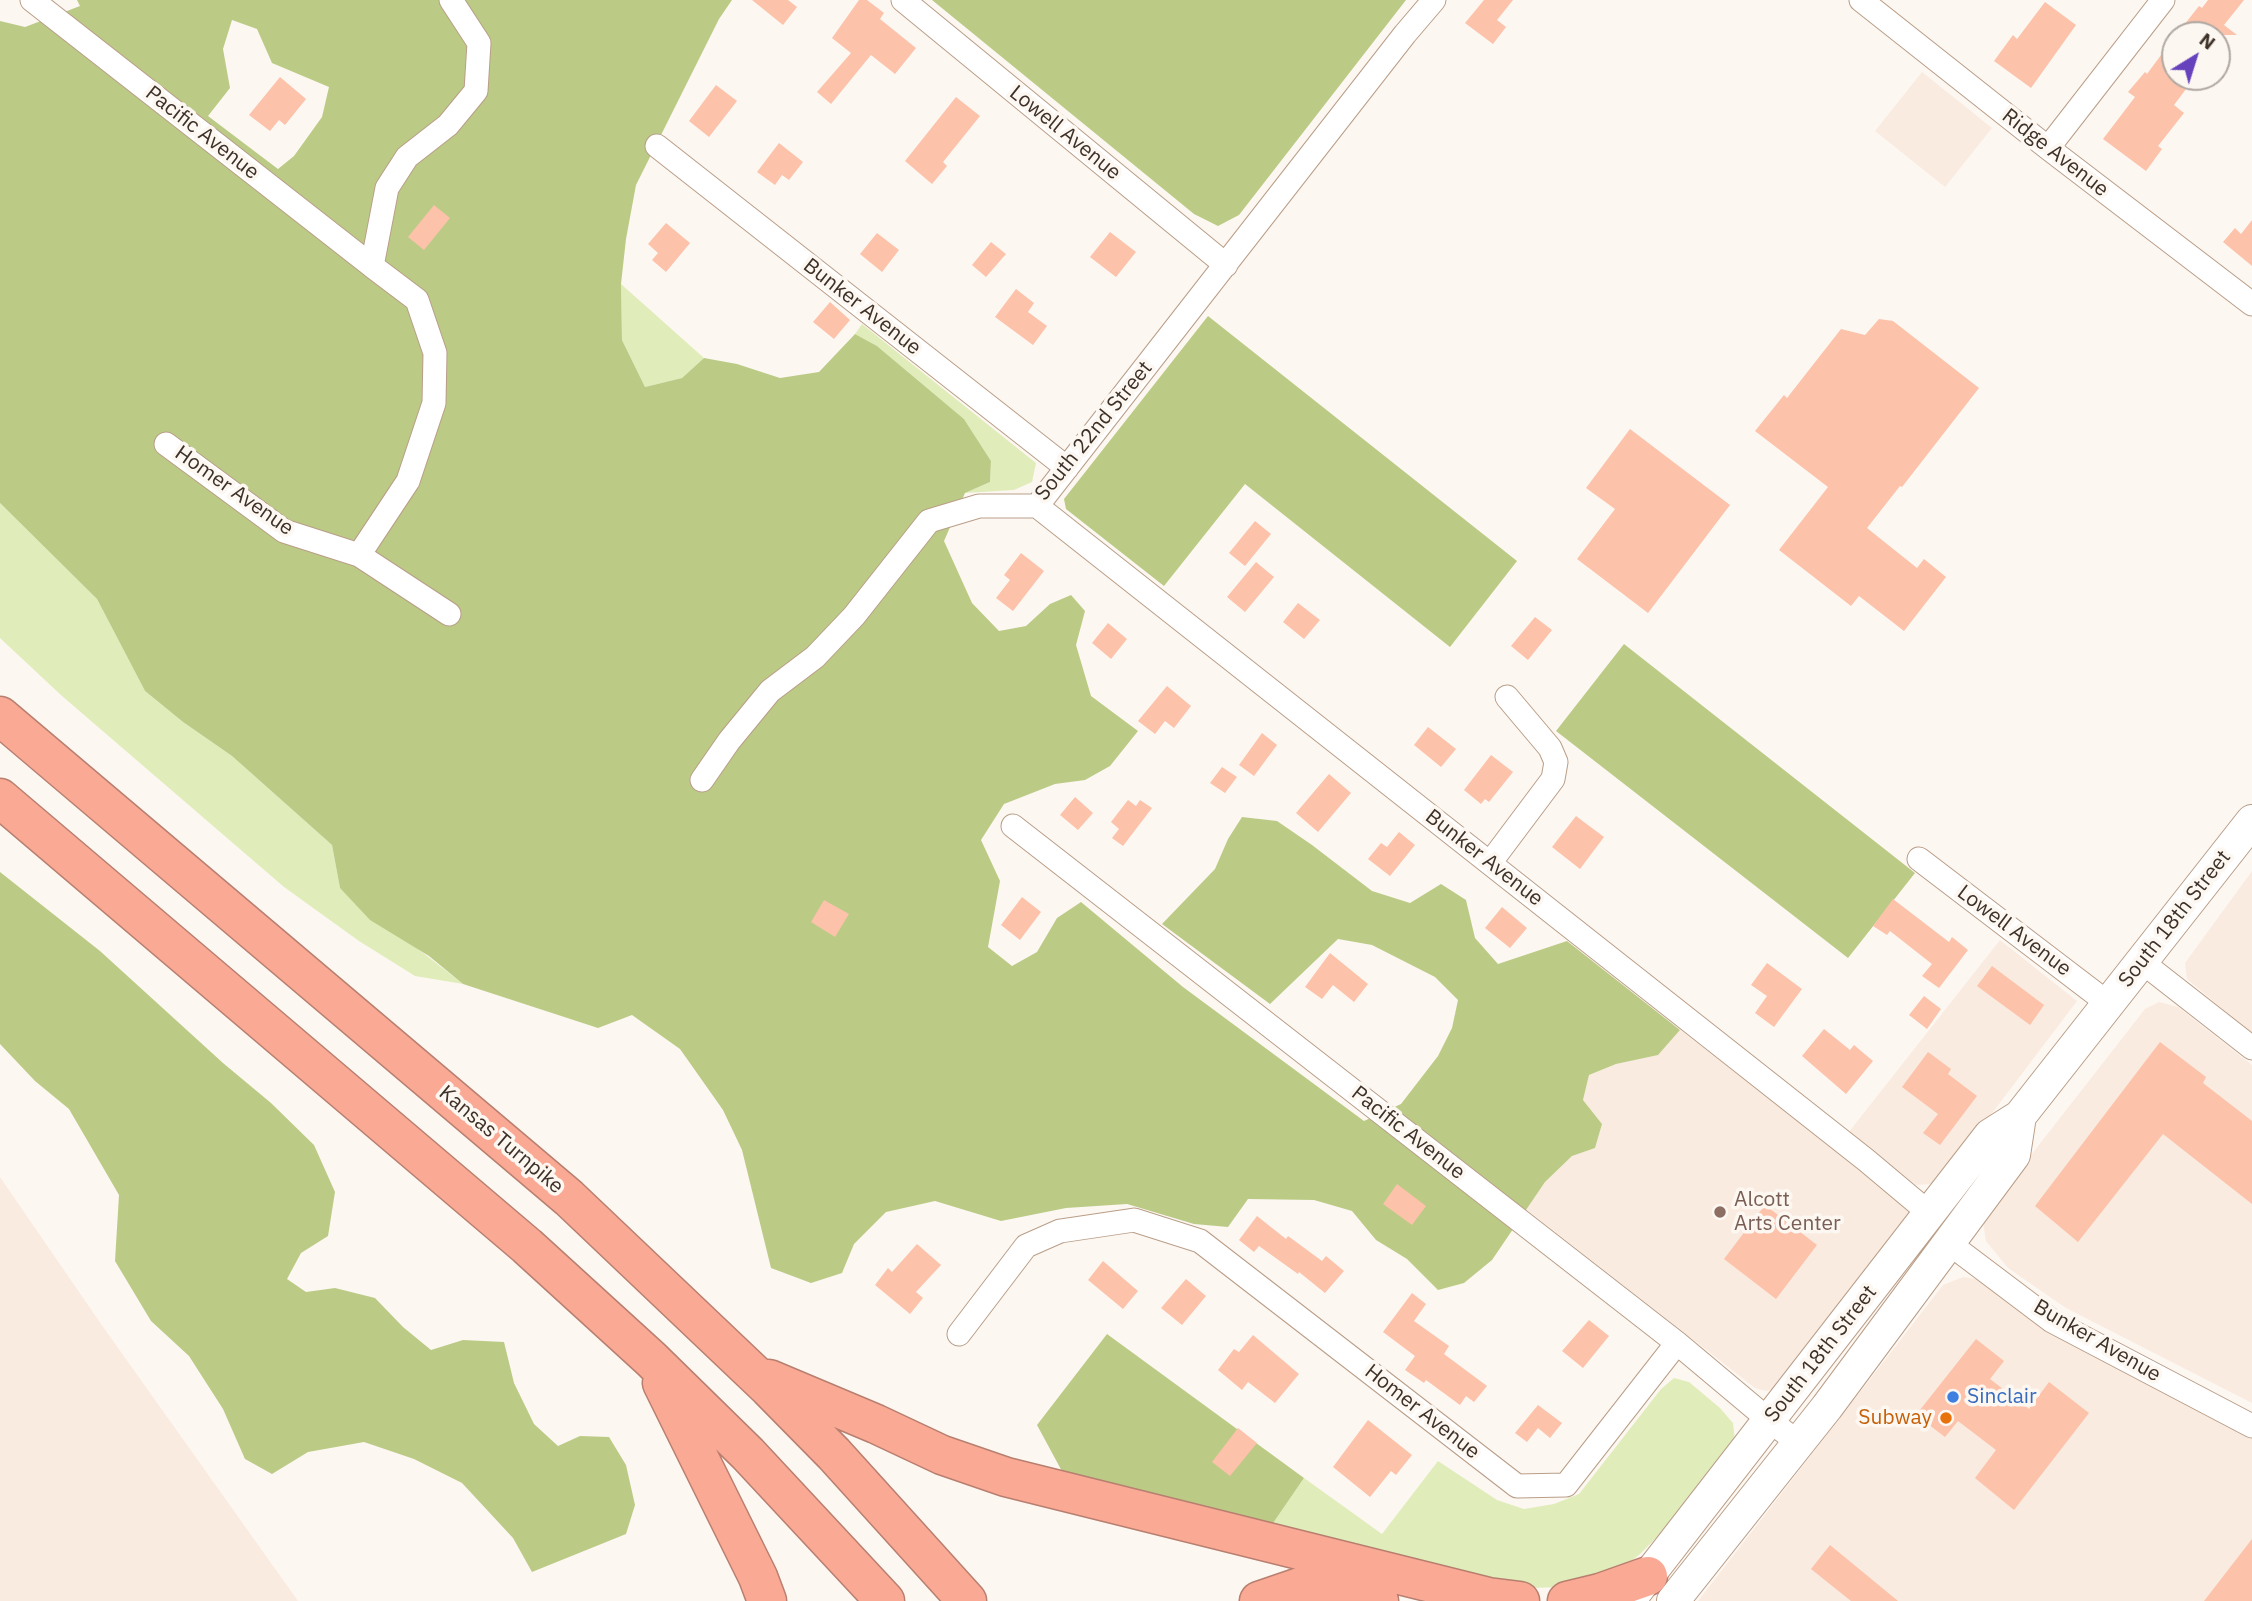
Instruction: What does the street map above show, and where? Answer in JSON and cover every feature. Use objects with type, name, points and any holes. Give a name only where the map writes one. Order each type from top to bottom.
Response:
[{"type":"highway","name":"Kansas Turnpike","points":[[0,716],[569,1198],[754,1373],[834,1454],[967,1601]]},
{"type":"highway","points":[[0,798],[527,1246],[651,1359],[748,1454],[885,1601]]},
{"type":"highway","points":[[651,1359],[758,1577],[767,1601]]},
{"type":"highway","points":[[754,1373],[942,1455],[1006,1477],[1488,1597],[1520,1601]]},
{"type":"highway","points":[[1259,1601],[1300,1587],[1334,1584],[1380,1601]]},
{"type":"highway","points":[[1567,1601],[1600,1593],[1650,1593]]},
{"type":"main road","name":"South 18th Street","points":[[1650,1593],[1770,1421],[1928,1212],[1990,1135],[2020,1116],[2252,821]]},
{"type":"main road","name":"South 18th Street","points":[[1650,1593],[1799,1443],[2014,1155],[2020,1116]]},
{"type":"street","name":"Pacific Avenue","points":[[32,0],[417,300],[435,353],[434,403],[408,481],[359,555]]},
{"type":"street","points":[[372,266],[387,188],[407,157],[448,125],[476,91],[479,43],[452,0]]},
{"type":"street","name":"Lowell Avenue","points":[[904,0],[1226,265]]},
{"type":"street","name":"South 22nd Street","points":[[702,780],[729,741],[770,691],[815,657],[854,616],[929,521],[979,506],[1037,506],[1434,0]]},
{"type":"street","name":"Ridge Avenue","points":[[1861,0],[2252,304]]},
{"type":"street","points":[[2048,148],[2163,0]]},
{"type":"street","name":"Bunker Avenue","points":[[657,146],[1067,468]]},
{"type":"street","name":"Homer Avenue","points":[[166,444],[284,531],[359,555],[449,614]]},
{"type":"street","name":"Bunker Avenue","points":[[1037,506],[1866,1160],[1928,1212]]},
{"type":"street","points":[[1490,863],[1553,779],[1556,762],[1544,740],[1507,697]]},
{"type":"street","name":"Pacific Avenue","points":[[1013,826],[1678,1343],[1799,1443]]},
{"type":"street","name":"Lowell Avenue","points":[[1919,859],[2109,1004]]},
{"type":"street","points":[[2142,962],[2252,1048]]},
{"type":"street","name":"Homer Avenue","points":[[959,1334],[1026,1246],[1060,1231],[1134,1220],[1200,1241],[1517,1486],[1566,1485],[1678,1343]]},
{"type":"street","name":"Bunker Avenue","points":[[1950,1244],[2052,1321],[2252,1426]]},
{"type":"shaded area","points":[[1922,72],[1992,128],[1945,187],[1875,131]]},
{"type":"shaded area","points":[[2252,871],[2252,1034],[2187,979],[2185,963]]},
{"type":"shaded area","points":[[2000,940],[2077,1001],[1946,1174],[1931,1184],[1916,1185],[1848,1133]]},
{"type":"shaded area","points":[[2159,1002],[2178,1007],[2252,1065],[2252,1403],[2066,1308],[2008,1268],[1986,1241],[1983,1222],[1992,1205],[2145,1009]]},
{"type":"shaded area","name":"Alcott Arts Center","points":[[1680,1030],[1904,1203],[1913,1215],[1779,1388],[1766,1391],[1755,1388],[1526,1209],[1545,1182],[1572,1156],[1595,1148],[1602,1124],[1583,1100],[1589,1075],[1616,1064],[1657,1055]]},
{"type":"shaded area","points":[[0,1177],[101,1324],[298,1601],[0,1601]]},
{"type":"shaded area","points":[[1963,1277],[1981,1280],[2041,1327],[2252,1438],[2252,1601],[1698,1601],[1943,1285]]},
{"type":"green space","points":[[77,0],[732,0],[719,19],[636,185],[621,284],[622,340],[645,387],[682,378],[704,358],[737,364],[780,378],[819,372],[855,334],[877,346],[964,419],[991,461],[990,482],[965,493],[944,541],[972,603],[999,631],[1026,626],[1050,604],[1071,595],[1085,611],[1076,645],[1091,696],[1138,731],[1110,766],[1085,780],[1055,784],[1004,804],[981,840],[1000,881],[988,947],[1012,966],[1037,952],[1057,918],[1081,902],[1183,987],[1364,1121],[1401,1104],[1438,1056],[1452,1028],[1458,1000],[1435,977],[1372,945],[1338,939],[1270,1004],[1162,924],[1215,869],[1228,839],[1242,817],[1277,821],[1372,891],[1410,903],[1441,884],[1466,900],[1475,938],[1498,964],[1567,941],[1680,1030],[1658,1055],[1616,1064],[1589,1075],[1583,1100],[1602,1124],[1595,1148],[1572,1156],[1545,1182],[1492,1260],[1464,1283],[1438,1290],[1407,1259],[1376,1240],[1352,1211],[1314,1200],[1248,1199],[1228,1227],[1194,1224],[1127,1204],[1066,1208],[1001,1221],[935,1201],[886,1212],[854,1244],[842,1273],[811,1283],[771,1268],[742,1150],[723,1110],[680,1049],[632,1015],[598,1028],[463,984],[429,956],[370,920],[340,888],[332,845],[232,756],[145,691],[97,599],[0,503],[0,21],[25,27],[80,6]],"holes":[[[232,20],[257,29],[272,63],[329,87],[322,117],[294,156],[278,169],[208,116],[230,88],[223,49]]]},
{"type":"green space","points":[[932,0],[1406,0],[1239,215],[1218,226],[1194,214]]},
{"type":"green space","points":[[621,284],[704,358],[682,378],[645,387],[622,340]]},
{"type":"green space","points":[[1208,316],[1517,561],[1450,647],[1245,484],[1164,586],[1066,509],[1064,499]]},
{"type":"green space","points":[[862,324],[1036,463],[1032,482],[1014,490],[965,493],[990,482],[991,461],[964,419],[877,346],[855,334]]},
{"type":"green space","points":[[0,503],[97,599],[145,691],[232,756],[332,845],[340,888],[463,984],[415,976],[359,941],[284,887],[62,696],[0,638]]},
{"type":"green space","points":[[1624,644],[1915,873],[1848,958],[1556,731]]},
{"type":"green space","points":[[0,872],[100,951],[271,1103],[314,1145],[335,1192],[328,1236],[301,1253],[287,1279],[306,1292],[335,1288],[375,1298],[403,1327],[431,1350],[463,1340],[504,1342],[514,1383],[534,1424],[558,1446],[580,1436],[609,1437],[626,1465],[635,1505],[626,1534],[532,1572],[513,1538],[462,1483],[414,1459],[364,1442],[308,1452],[272,1474],[245,1459],[223,1409],[189,1356],[151,1321],[115,1261],[119,1195],[69,1109],[35,1081],[0,1044]]},
{"type":"green space","points":[[1107,1334],[1304,1478],[1269,1529],[1064,1475],[1037,1425]]},
{"type":"green space","points":[[1674,1378],[1689,1382],[1720,1408],[1733,1423],[1735,1441],[1666,1528],[1639,1555],[1612,1575],[1571,1587],[1526,1588],[1269,1529],[1304,1478],[1382,1534],[1438,1461],[1497,1500],[1524,1509],[1554,1504],[1579,1494],[1661,1389]]},
{"type":"building","points":[[752,0],[788,0],[797,7],[783,25]]},
{"type":"building","points":[[859,0],[867,0],[884,13],[880,19],[916,48],[895,74],[871,55],[831,104],[817,92],[851,53],[832,38]]},
{"type":"building","points":[[1484,0],[1513,0],[1497,20],[1506,27],[1493,44],[1465,23]]},
{"type":"building","points":[[2208,0],[2244,0],[2227,21],[2187,21],[2199,6],[2202,8]]},
{"type":"building","points":[[2045,2],[2076,25],[2031,88],[1994,61],[2013,35],[2017,39]]},
{"type":"building","points":[[2161,55],[2161,91],[2184,91],[2174,105],[2184,113],[2158,146],[2162,149],[2146,171],[2103,139],[2135,97],[2128,92],[2145,72],[2147,74]]},
{"type":"building","points":[[280,77],[306,99],[285,125],[279,120],[270,131],[249,115]]},
{"type":"building","points":[[716,85],[737,101],[709,137],[689,121]]},
{"type":"building","points":[[956,97],[980,116],[943,162],[947,166],[932,184],[905,161]]},
{"type":"building","points":[[779,143],[803,162],[789,180],[782,175],[775,185],[757,172]]},
{"type":"building","points":[[434,205],[450,218],[424,250],[408,237]]},
{"type":"building","points":[[2252,220],[2252,266],[2223,242],[2235,228],[2241,234]]},
{"type":"building","points":[[666,223],[690,243],[666,272],[652,260],[658,253],[648,244]]},
{"type":"building","points":[[1110,232],[1136,252],[1116,277],[1090,257]]},
{"type":"building","points":[[877,233],[899,250],[882,272],[860,254]]},
{"type":"building","points":[[991,242],[1006,254],[986,277],[972,265]]},
{"type":"building","points":[[1016,289],[1034,303],[1028,312],[1047,326],[1033,345],[995,317]]},
{"type":"building","points":[[830,302],[850,320],[834,339],[813,322]]},
{"type":"building","points":[[1879,319],[1893,321],[1979,388],[1867,528],[1917,568],[1924,559],[1946,577],[1904,631],[1859,596],[1851,606],[1779,550],[1828,487],[1755,431],[1784,395],[1787,398],[1841,329],[1865,335]]},
{"type":"building","points":[[1630,429],[1730,505],[1648,613],[1577,559],[1615,509],[1586,488]]},
{"type":"building","points":[[1255,521],[1271,534],[1245,566],[1229,553]]},
{"type":"building","points":[[1021,553],[1044,571],[1013,611],[996,598],[1010,580],[1004,575]]},
{"type":"building","points":[[1256,562],[1274,577],[1245,612],[1227,597]]},
{"type":"building","points":[[1298,603],[1320,620],[1304,639],[1283,622]]},
{"type":"building","points":[[1535,617],[1552,630],[1528,660],[1511,646]]},
{"type":"building","points":[[1108,623],[1127,639],[1111,659],[1092,643]]},
{"type":"building","points":[[1167,686],[1191,706],[1174,728],[1165,721],[1155,734],[1138,721]]},
{"type":"building","points":[[1428,727],[1456,749],[1441,767],[1414,745]]},
{"type":"building","points":[[1262,733],[1277,745],[1254,776],[1239,765]]},
{"type":"building","points":[[1491,755],[1513,772],[1489,802],[1485,799],[1481,804],[1464,790]]},
{"type":"building","points":[[1222,767],[1237,777],[1225,793],[1210,783]]},
{"type":"building","points":[[1329,774],[1351,793],[1318,832],[1296,813]]},
{"type":"building","points":[[1075,797],[1093,813],[1078,830],[1060,815]]},
{"type":"building","points":[[1128,800],[1136,806],[1140,800],[1152,808],[1123,846],[1112,838],[1119,829],[1111,822]]},
{"type":"building","points":[[1576,816],[1604,837],[1580,869],[1552,847]]},
{"type":"building","points":[[1399,832],[1415,845],[1390,876],[1368,859],[1381,843],[1387,847]]},
{"type":"building","points":[[1022,897],[1041,912],[1020,940],[1001,925]]},
{"type":"building","points":[[1893,899],[1949,942],[1952,937],[1968,950],[1939,988],[1922,976],[1932,964],[1890,931],[1887,935],[1873,926]]},
{"type":"building","points":[[824,900],[849,914],[835,937],[811,922]]},
{"type":"building","points":[[1502,907],[1527,928],[1510,948],[1485,928]]},
{"type":"building","points":[[1330,953],[1368,984],[1354,1002],[1333,985],[1322,999],[1305,987]]},
{"type":"building","points":[[1767,963],[1802,989],[1774,1027],[1755,1013],[1767,996],[1751,985]]},
{"type":"building","points":[[1992,966],[2044,1005],[2030,1025],[1977,986]]},
{"type":"building","points":[[1924,996],[1941,1009],[1927,1029],[1909,1015]]},
{"type":"building","points":[[1824,1029],[1850,1050],[1854,1045],[1873,1061],[1846,1094],[1802,1056]]},
{"type":"building","points":[[2160,1042],[2206,1077],[2203,1083],[2252,1121],[2252,1204],[2163,1134],[2078,1242],[2035,1206]]},
{"type":"building","points":[[1928,1052],[1951,1069],[1948,1074],[1977,1096],[1940,1145],[1923,1133],[1938,1114],[1902,1087]]},
{"type":"building","points":[[1397,1184],[1426,1206],[1412,1225],[1383,1204]]},
{"type":"building","points":[[1765,1205],[1817,1245],[1776,1299],[1724,1259]]},
{"type":"building","points":[[1257,1216],[1286,1239],[1288,1236],[1322,1261],[1326,1256],[1344,1271],[1325,1293],[1259,1246],[1254,1252],[1239,1240]]},
{"type":"building","points":[[917,1244],[941,1265],[916,1292],[923,1298],[910,1314],[875,1285],[888,1268],[892,1272]]},
{"type":"building","points":[[1103,1261],[1138,1291],[1123,1309],[1088,1280]]},
{"type":"building","points":[[1186,1279],[1206,1296],[1182,1325],[1161,1308]]},
{"type":"building","points":[[1412,1293],[1426,1304],[1414,1321],[1449,1346],[1444,1354],[1487,1386],[1474,1402],[1466,1396],[1460,1405],[1426,1380],[1424,1383],[1405,1370],[1415,1356],[1383,1332]]},
{"type":"building","points":[[1589,1320],[1609,1336],[1583,1368],[1562,1351]]},
{"type":"building","points":[[1253,1335],[1299,1374],[1275,1403],[1248,1382],[1242,1390],[1218,1370],[1234,1349],[1239,1352]]},
{"type":"building","name":"Sinclair","points":[[1976,1339],[2004,1361],[1990,1379],[2029,1409],[2049,1382],[2089,1413],[2014,1510],[1975,1478],[1996,1450],[1958,1421],[1945,1437],[1916,1415]]},
{"type":"building","points":[[1538,1405],[1562,1423],[1550,1438],[1538,1428],[1527,1442],[1515,1433]]},
{"type":"building","points":[[1368,1420],[1412,1455],[1396,1475],[1391,1471],[1370,1497],[1333,1467]]},
{"type":"building","points":[[1238,1428],[1257,1443],[1230,1476],[1212,1462]]},
{"type":"building","points":[[2252,1539],[2252,1601],[2204,1601]]},
{"type":"building","points":[[1830,1545],[1898,1601],[1851,1601],[1811,1569]]},
{"type":"place","name":"Alcott Arts Center","points":[[1720,1212]]},
{"type":"place","name":"Sinclair","points":[[1953,1397]]},
{"type":"place","name":"Subway","points":[[1946,1418]]}]
